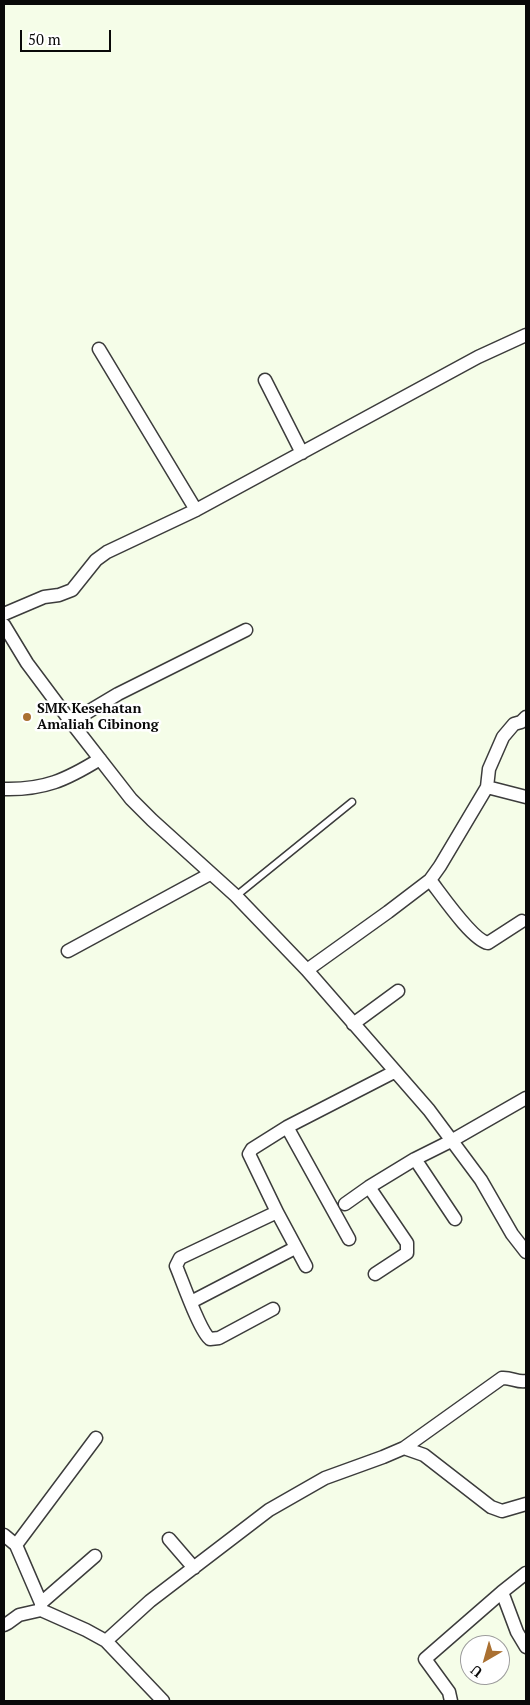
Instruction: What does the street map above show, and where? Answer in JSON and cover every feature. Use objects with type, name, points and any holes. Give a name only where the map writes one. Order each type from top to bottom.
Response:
[{"type":"street","points":[[4,614],[44,597],[59,595],[72,590],[96,560],[107,552],[196,510],[478,357],[526,335]]},
{"type":"street","points":[[99,349],[196,510]]},
{"type":"street","points":[[265,380],[302,453]]},
{"type":"street","points":[[4,625],[28,663],[71,722],[152,820],[236,896],[307,970],[428,1110],[481,1180],[512,1234],[526,1252]]},
{"type":"street","points":[[71,722],[118,694],[246,630]]},
{"type":"street","points":[[307,970],[430,880],[486,787],[489,769],[502,737],[514,724],[521,722],[526,717]]},
{"type":"street","points":[[4,789],[26,789],[62,781],[100,759]]},
{"type":"street","points":[[486,787],[526,797]]},
{"type":"street","points":[[68,951],[210,874]]},
{"type":"street","points":[[430,880],[473,934],[482,942],[488,943],[522,921]]},
{"type":"street","points":[[353,1024],[398,991]]},
{"type":"street","points":[[306,1266],[295,1248],[249,1153],[252,1149],[287,1127],[394,1072]]},
{"type":"street","points":[[346,1204],[415,1158],[451,1141],[526,1098]]},
{"type":"street","points":[[287,1127],[349,1239]]},
{"type":"street","points":[[415,1158],[455,1219]]},
{"type":"street","points":[[369,1187],[407,1243],[409,1249],[407,1253],[375,1274]]},
{"type":"street","points":[[273,1309],[214,1340],[207,1337],[176,1266],[180,1258],[277,1212]]},
{"type":"street","points":[[191,1302],[295,1248]]},
{"type":"street","points":[[106,1641],[150,1601],[269,1510],[325,1478],[404,1448],[499,1380],[507,1378],[520,1382],[526,1381]]},
{"type":"street","points":[[16,1545],[96,1438]]},
{"type":"street","points":[[404,1448],[424,1455],[490,1507],[502,1511],[526,1504]]},
{"type":"street","points":[[4,1535],[16,1545],[41,1607],[106,1641],[163,1701]]},
{"type":"street","points":[[169,1539],[194,1568]]},
{"type":"street","points":[[4,1625],[19,1615],[41,1607],[95,1556]]},
{"type":"street","points":[[451,1701],[449,1692],[425,1659],[526,1573]]},
{"type":"street","points":[[502,1592],[526,1647]]},
{"type":"lane","points":[[236,896],[352,802]]},
{"type":"place","name":"SMK Kesehatan Amaliah Cibinong","points":[[27,717]]}]
